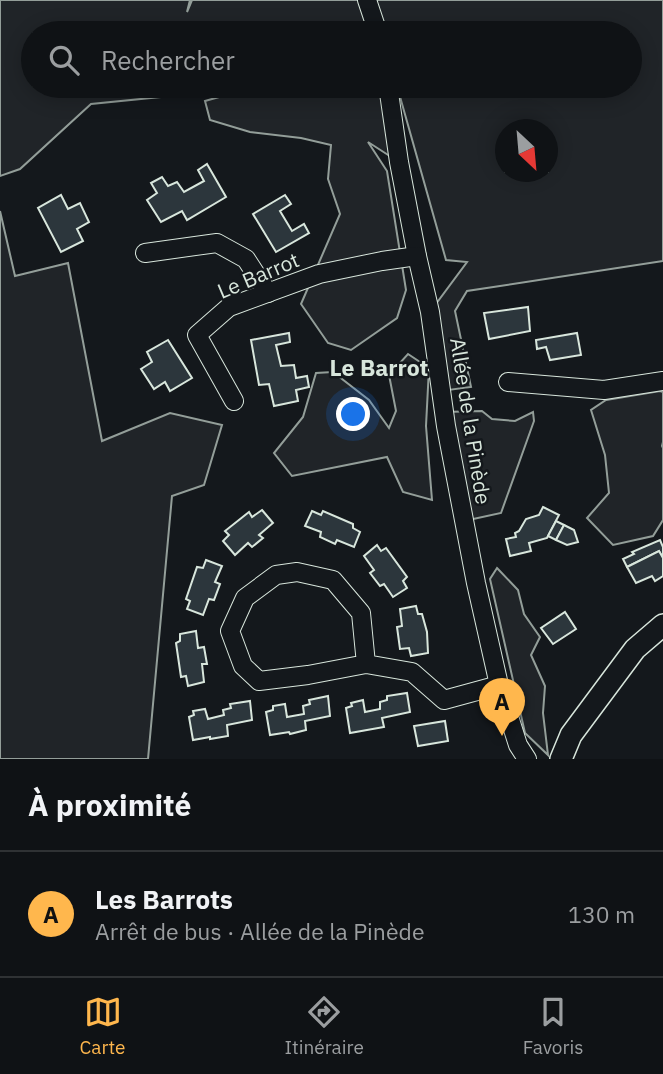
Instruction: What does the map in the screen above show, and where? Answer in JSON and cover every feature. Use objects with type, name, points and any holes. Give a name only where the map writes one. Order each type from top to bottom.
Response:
[{"type":"street","points":[[367,0],[375,21]]},
{"type":"street","name":"Allée de la Pinède","points":[[390,98],[476,583],[499,685],[518,745],[527,759]]},
{"type":"street","points":[[145,253],[217,243],[246,259],[268,293]]},
{"type":"street","name":"Le Barrot","points":[[234,401],[197,335],[229,307],[319,274],[417,256]]},
{"type":"street","points":[[509,382],[604,390],[663,381]]},
{"type":"street","points":[[366,664],[361,613],[333,580],[297,572],[276,575],[245,598],[230,631],[243,666],[258,681],[366,664],[412,672],[444,700],[499,685]]},
{"type":"street","points":[[561,759],[571,735],[635,649],[663,625]]},
{"type":"shaded area","points":[[0,0],[190,0],[187,12],[192,0],[364,0],[370,21],[21,21],[21,98],[151,98],[91,104],[20,169],[0,176]]},
{"type":"shaded area","points":[[374,0],[663,0],[663,261],[467,291],[455,311],[471,387],[441,391],[430,312],[467,262],[446,260],[400,98],[642,98],[642,21],[380,21]]},
{"type":"shaded area","points":[[216,98],[387,98],[399,162],[368,142],[387,171],[406,290],[397,318],[351,350],[328,343],[301,304],[340,214],[328,179],[331,145],[301,138],[250,132],[210,120],[205,101]]},
{"type":"shaded area","points":[[0,211],[15,276],[68,263],[102,441],[170,413],[222,425],[204,485],[172,496],[148,759],[0,759]]},
{"type":"shaded area","points":[[408,354],[429,368],[426,426],[432,500],[403,492],[387,457],[292,476],[274,453],[303,417],[316,373],[333,372],[369,400],[389,428],[396,411],[389,375]]},
{"type":"shaded area","points":[[663,392],[663,520],[653,536],[613,545],[587,518],[609,493],[605,455],[591,410],[606,400]]},
{"type":"shaded area","points":[[482,411],[492,419],[515,421],[533,412],[534,421],[501,513],[464,521],[444,412]]},
{"type":"shaded area","points":[[497,568],[518,590],[524,614],[540,637],[531,655],[545,686],[543,713],[548,755],[525,733],[490,579]]},
{"type":"building","points":[[207,164],[226,197],[187,220],[182,211],[161,222],[147,200],[157,193],[151,183],[162,177],[168,186],[177,182],[184,192],[204,181],[198,170]]},
{"type":"building","points":[[61,195],[68,209],[80,203],[89,222],[77,229],[83,241],[61,252],[38,208]]},
{"type":"building","points":[[285,195],[291,204],[280,211],[292,231],[304,224],[309,233],[276,252],[253,214]]},
{"type":"building","points":[[528,307],[530,331],[489,339],[484,313]]},
{"type":"building","points":[[289,333],[290,342],[276,345],[281,366],[294,365],[296,378],[307,376],[309,387],[296,390],[298,401],[274,406],[269,384],[259,385],[251,340]]},
{"type":"building","points":[[577,333],[581,355],[550,360],[546,347],[537,349],[536,340]]},
{"type":"building","points":[[168,340],[192,378],[170,391],[165,382],[154,389],[141,369],[152,362],[147,352]]},
{"type":"building","points":[[543,507],[559,515],[547,538],[529,543],[531,551],[510,556],[506,539],[516,537],[515,533],[526,519],[539,515]]},
{"type":"building","points":[[262,510],[273,523],[259,535],[263,538],[252,547],[248,543],[235,555],[223,541],[229,535],[225,531],[249,512],[252,517]]},
{"type":"building","points":[[312,511],[321,515],[323,511],[353,524],[353,528],[360,532],[354,547],[337,540],[335,544],[320,537],[321,532],[305,526]]},
{"type":"building","points":[[556,521],[564,525],[556,540],[548,536]]},
{"type":"building","points":[[564,525],[574,530],[578,542],[567,545],[556,540]]},
{"type":"building","points":[[660,540],[663,558],[659,551],[627,567],[623,559],[634,554],[632,552]]},
{"type":"building","points":[[377,545],[381,551],[386,548],[407,577],[403,581],[407,588],[393,597],[384,584],[380,586],[370,573],[374,570],[364,556]]},
{"type":"building","points":[[659,551],[663,558],[663,576],[655,581],[652,576],[636,583],[627,567]]},
{"type":"building","points":[[206,560],[222,566],[215,582],[220,584],[214,600],[209,599],[203,615],[187,609],[190,601],[186,599],[197,567],[203,568]]},
{"type":"building","points":[[416,606],[418,614],[422,614],[427,632],[428,653],[411,656],[409,648],[400,649],[397,627],[402,626],[400,609]]},
{"type":"building","points":[[565,612],[576,629],[553,644],[541,628]]},
{"type":"building","points":[[196,631],[198,648],[204,647],[207,664],[202,664],[204,682],[188,686],[186,676],[181,677],[176,643],[180,641],[180,634]]},
{"type":"building","points":[[407,693],[410,712],[382,718],[384,727],[350,733],[346,708],[352,706],[351,703],[363,700],[365,712],[380,709],[380,702],[387,700],[387,696]]},
{"type":"building","points":[[328,696],[330,716],[305,721],[306,730],[270,735],[266,712],[273,710],[273,706],[285,704],[287,717],[304,714],[303,706],[310,704],[309,700]]},
{"type":"building","points":[[250,701],[252,720],[227,725],[228,736],[193,740],[189,717],[194,715],[193,711],[205,709],[208,719],[224,715],[223,710],[231,708],[230,704]]},
{"type":"building","points":[[445,721],[448,741],[418,746],[414,726]]},
{"type":"place","name":"Les Barrots","points":[[502,736]]},
{"type":"district","name":"Le Barrot","points":[[379,367]]}]
